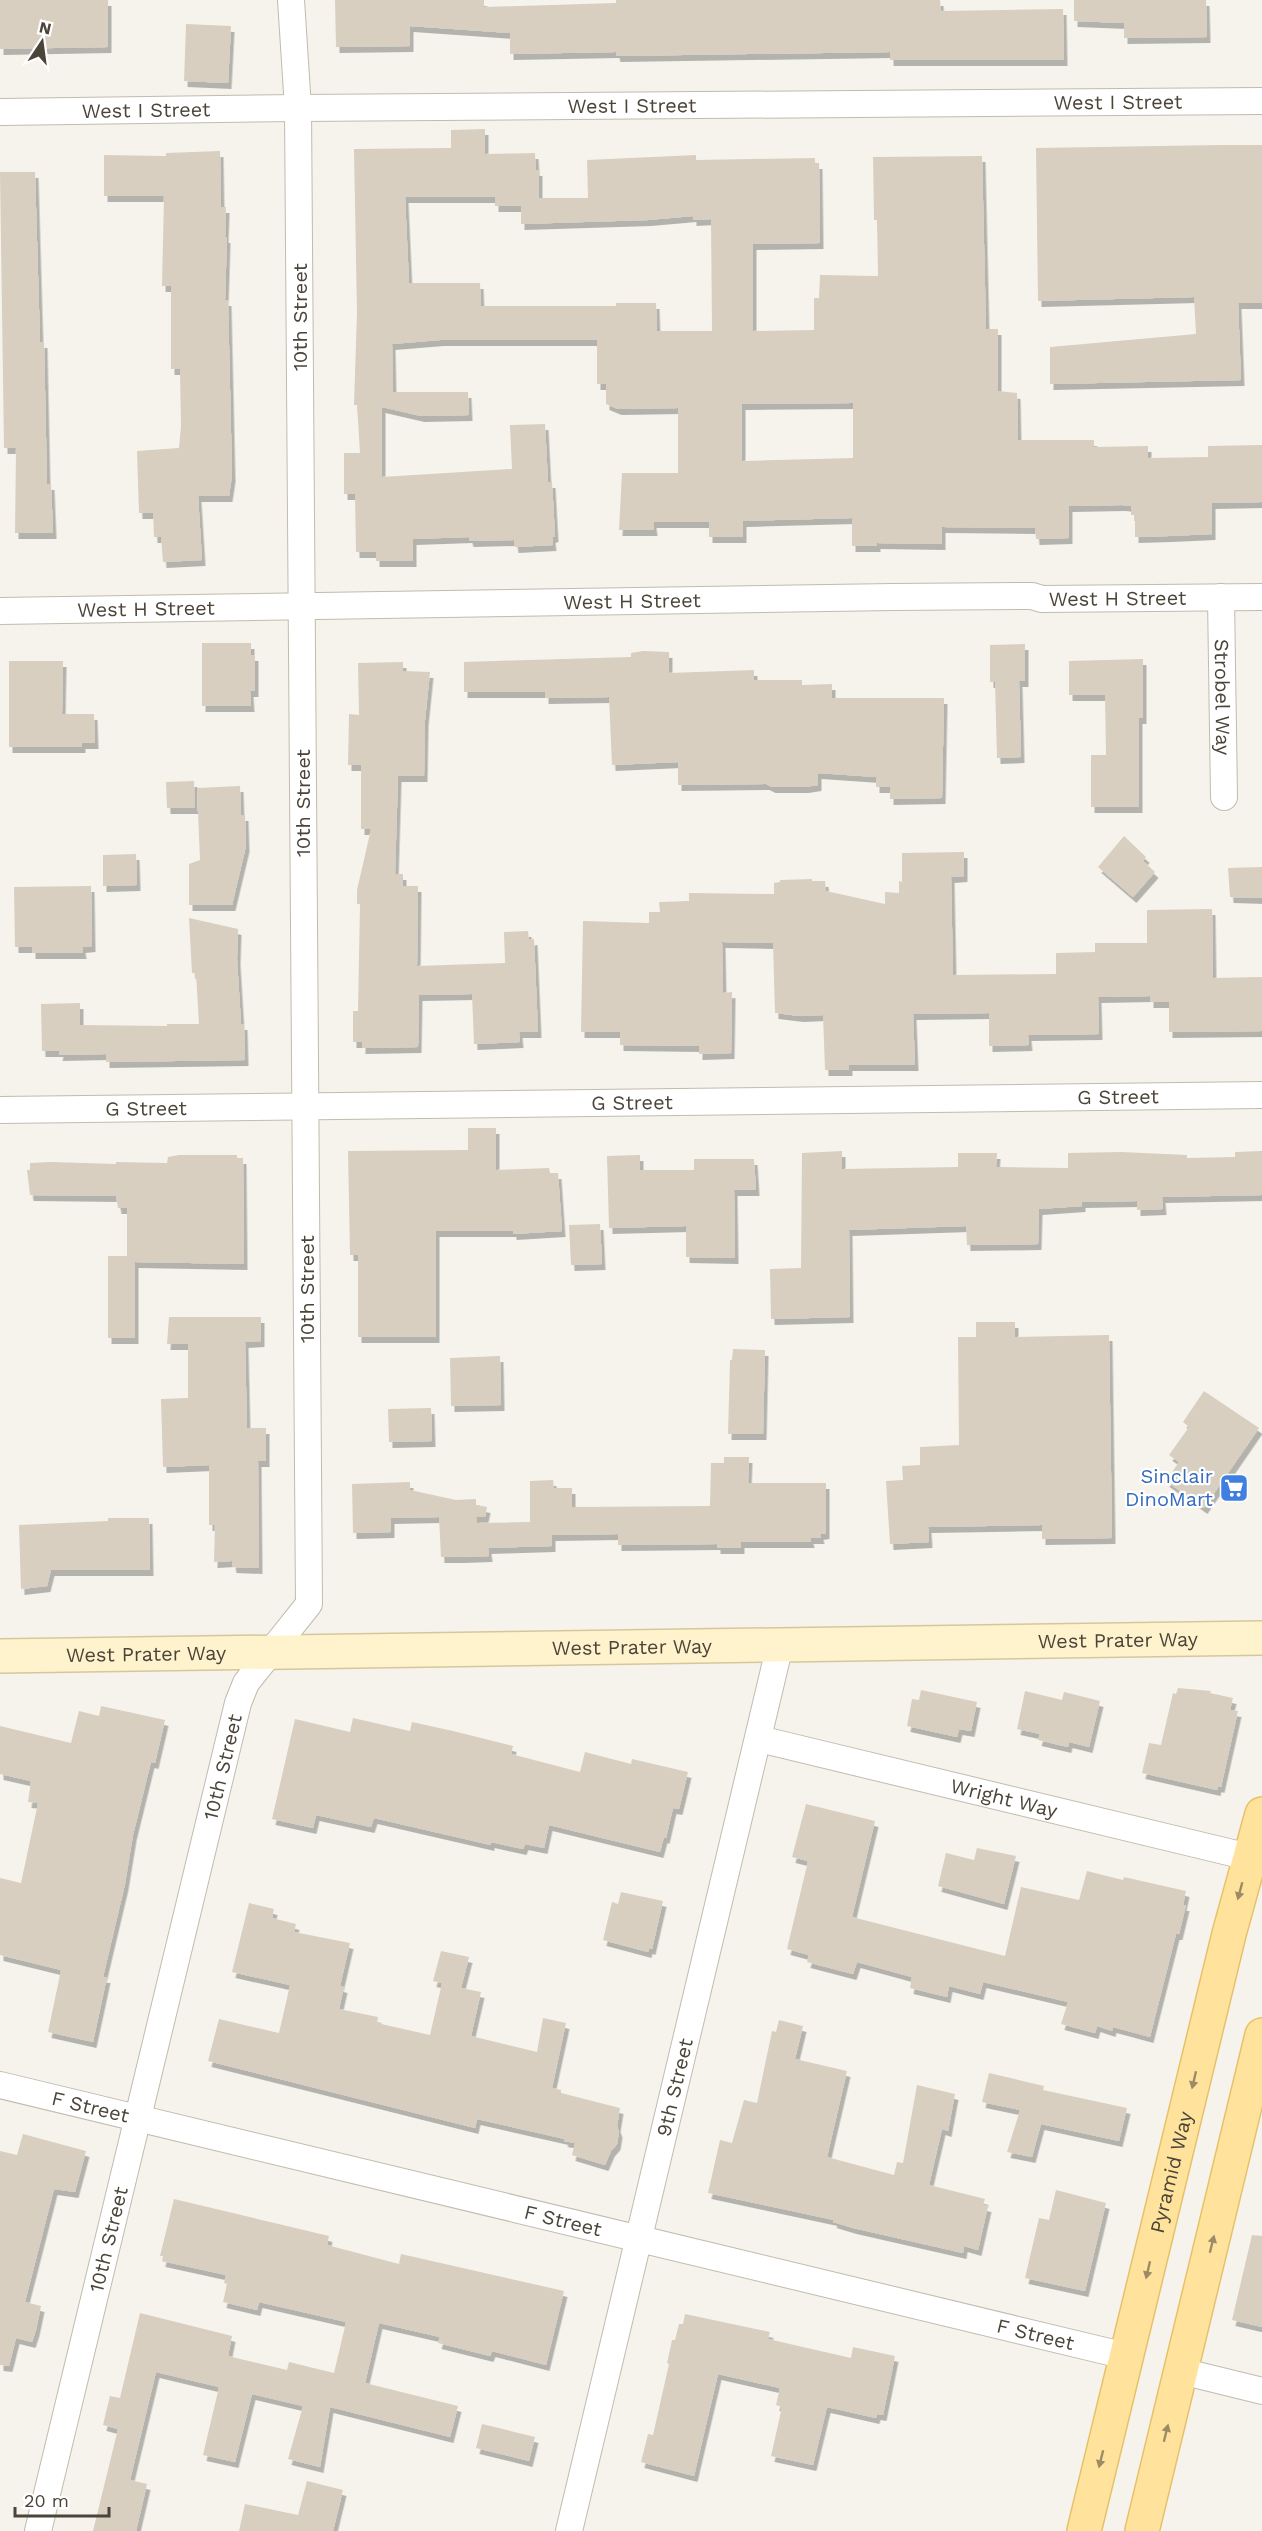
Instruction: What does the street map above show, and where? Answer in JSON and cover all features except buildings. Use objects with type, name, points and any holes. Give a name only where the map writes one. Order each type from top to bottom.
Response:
[{"type":"main road","name":"West Prater Way","points":[[0,1656],[1262,1638]]},
{"type":"main road","name":"Pyramid Way","points":[[1084,2531],[1249,1857],[1262,1814]]},
{"type":"main road","points":[[1142,2531],[1262,2035]]},
{"type":"street","name":"10th Street","points":[[38,2531],[238,1703],[246,1683],[309,1604],[298,108],[291,0]]},
{"type":"street","name":"West I Street","points":[[0,112],[1262,101]]},
{"type":"street","name":"West H Street","points":[[0,611],[905,597],[1032,596],[1042,599],[1262,597]]},
{"type":"street","name":"Strobel Way","points":[[1221,597],[1224,797]]},
{"type":"street","name":"G Street","points":[[0,1110],[1262,1095]]},
{"type":"street","name":"9th Street","points":[[569,2531],[780,1645]]},
{"type":"street","name":"Wright Way","points":[[759,1739],[1249,1857]]},
{"type":"street","name":"F Street","points":[[0,2085],[1126,2356]]},
{"type":"street","points":[[1181,2371],[1262,2391]]},
{"type":"place","name":"Sinclair DinoMart","points":[[1234,1488]]}]
